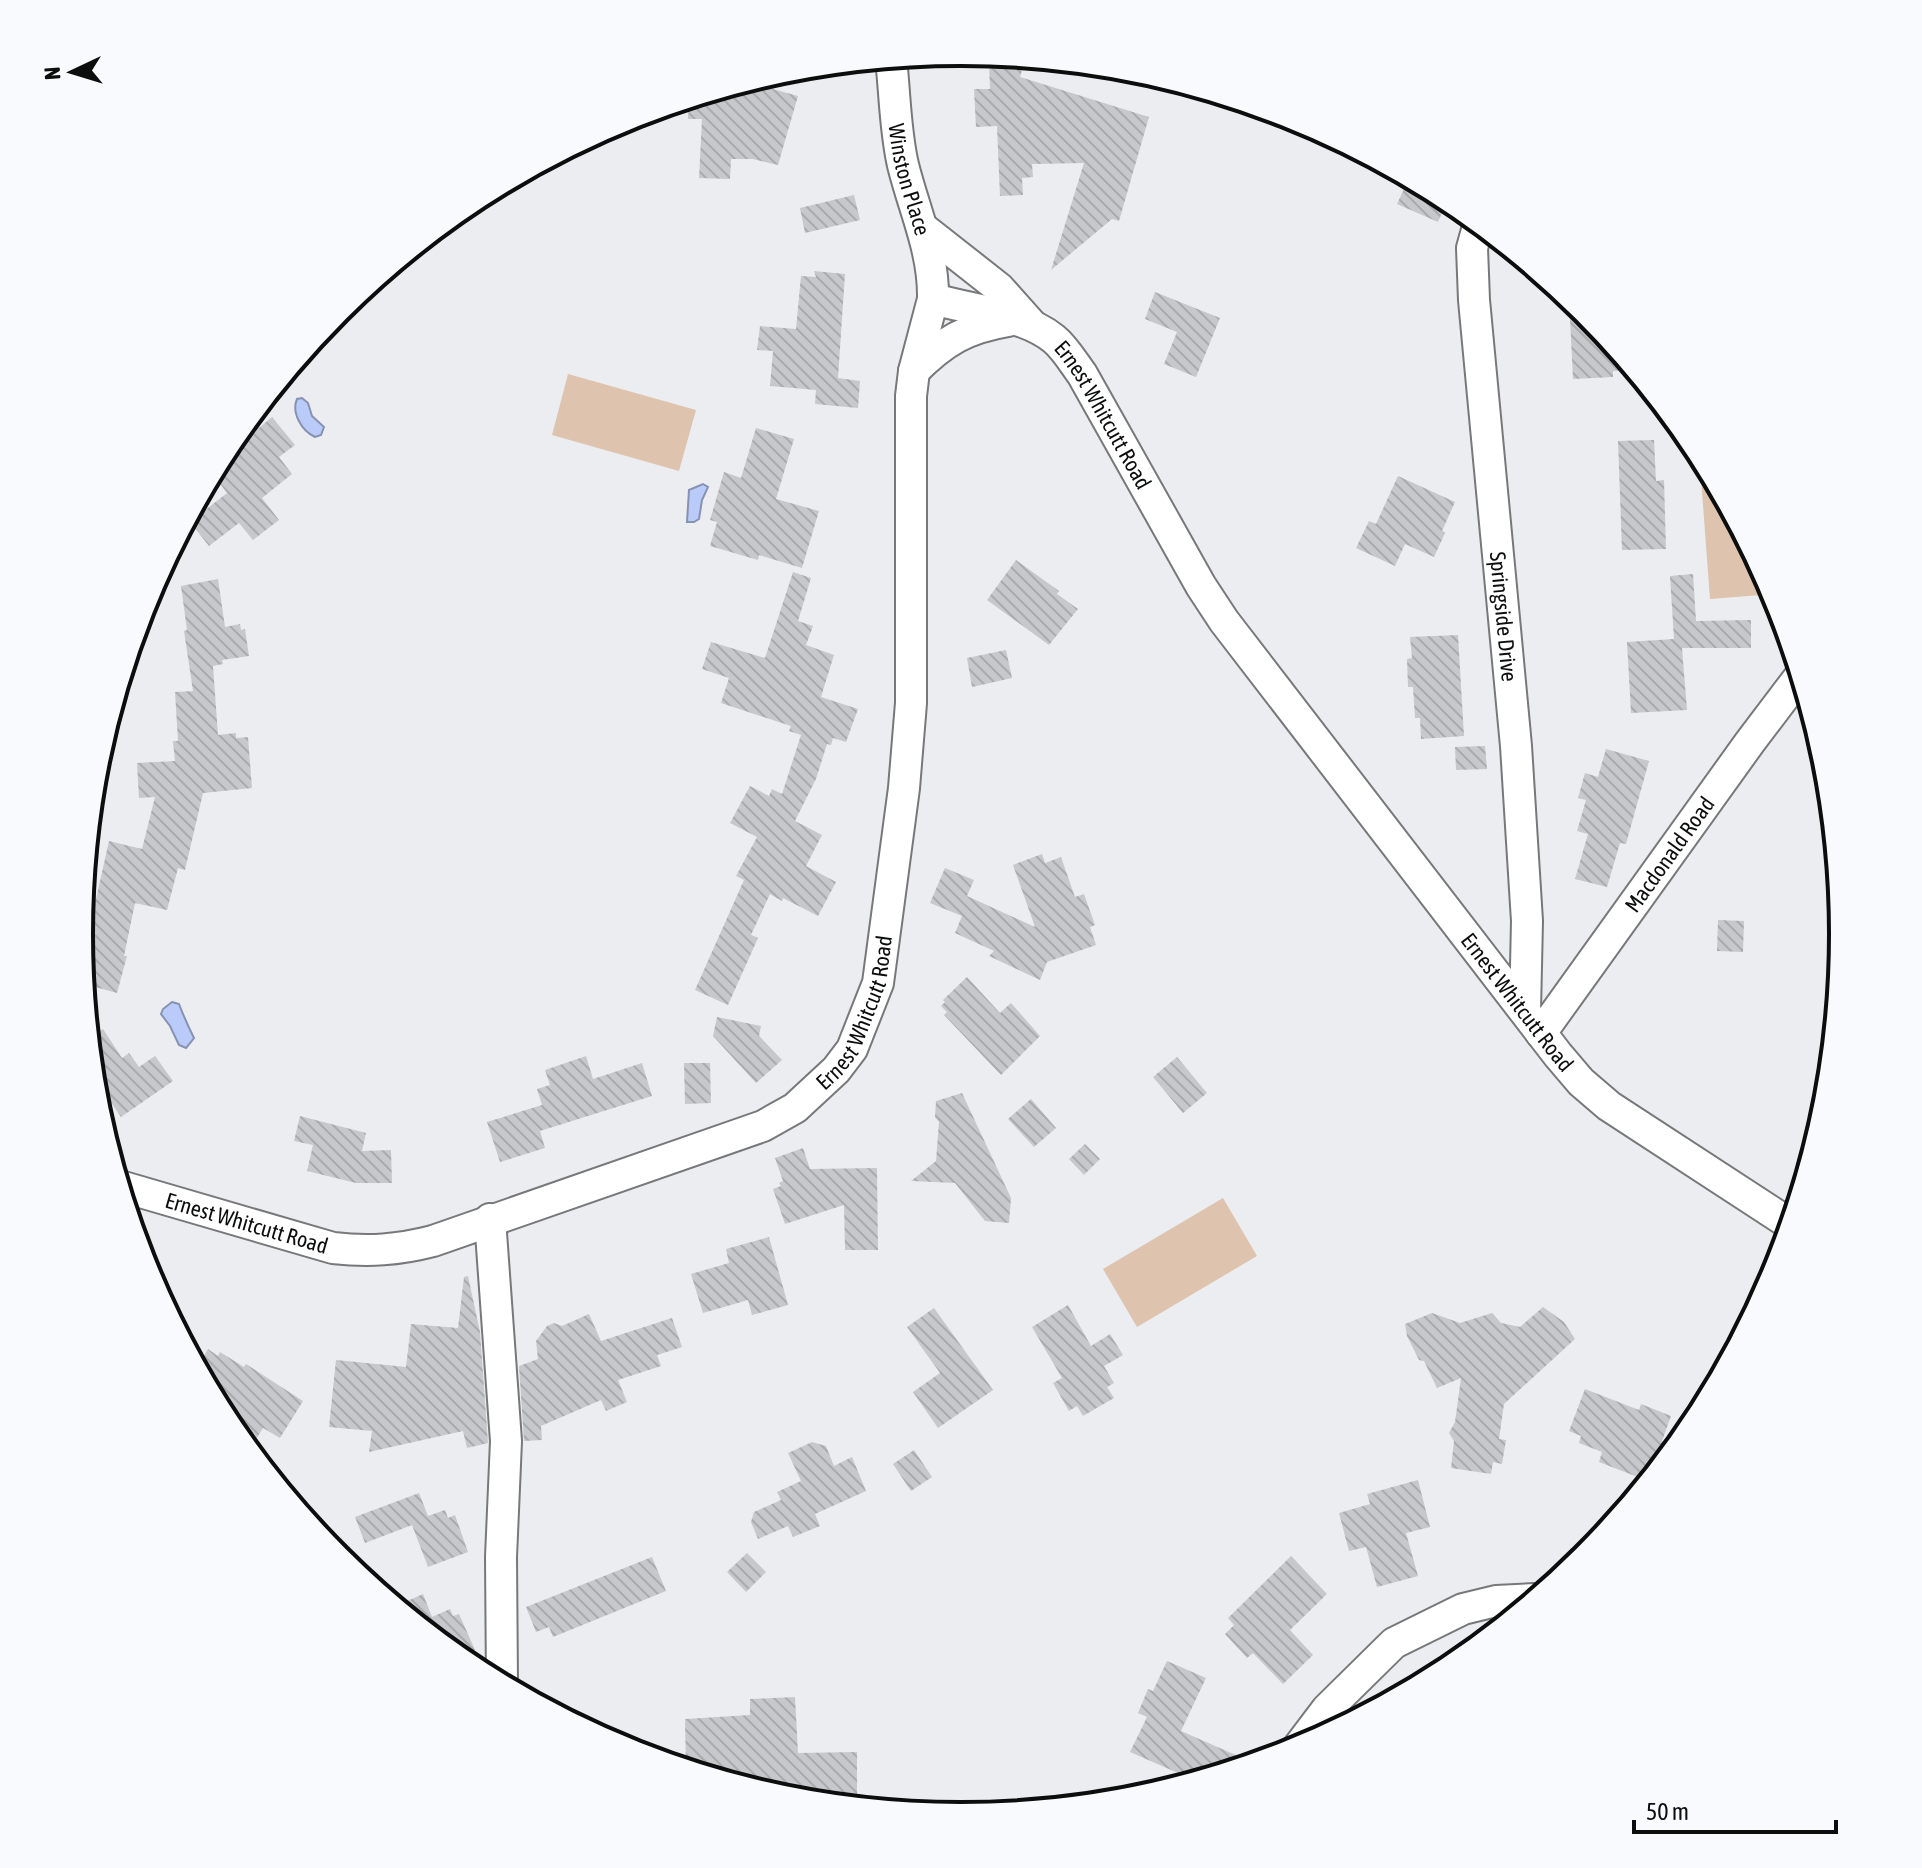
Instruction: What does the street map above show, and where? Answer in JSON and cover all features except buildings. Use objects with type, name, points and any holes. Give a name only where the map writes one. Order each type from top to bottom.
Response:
[{"type":"street","name":"Winston Place","points":[[892,69],[902,161],[924,229],[933,277],[933,299]]},
{"type":"street","name":"Ernest Whitcutt Road","points":[[924,229],[999,288],[1023,323]]},
{"type":"street","name":"Springside Drive","points":[[1476,235],[1472,248],[1474,300],[1516,746],[1533,1022]]},
{"type":"street","name":"Ernest Whitcutt Road","points":[[132,1190],[302,1240],[368,1252],[398,1250],[763,1126],[795,1108],[836,1070],[852,1049],[878,983],[904,788],[911,703],[911,396],[914,371],[933,299],[1023,323],[1054,339],[1082,374],[1185,558],[1224,621],[1581,1082],[1609,1106],[1781,1218]]},
{"type":"street","points":[[914,371],[941,345],[968,330],[1023,323]]},
{"type":"street","name":"Macdonald Road","points":[[1533,1022],[1792,686]]},
{"type":"street","points":[[490,1219],[506,1441],[501,1531],[502,1670]]},
{"type":"street","points":[[1314,1726],[1327,1709],[1394,1643],[1463,1609],[1496,1601],[1517,1600]]},
{"type":"shaded area","points":[[568,374],[696,410],[679,471],[552,435]]},
{"type":"shaded area","points":[[1701,481],[1760,595],[1710,599]]},
{"type":"shaded area","points":[[1223,1198],[1257,1256],[1137,1327],[1103,1269]]},
{"type":"water","points":[[302,398],[308,403],[312,416],[324,427],[321,435],[315,437],[310,434],[299,421],[295,410],[297,399]]},
{"type":"water","points":[[703,484],[708,487],[699,519],[687,522],[689,490]]},
{"type":"water","points":[[172,1002],[179,1004],[194,1038],[186,1048],[179,1045],[161,1014]]}]
